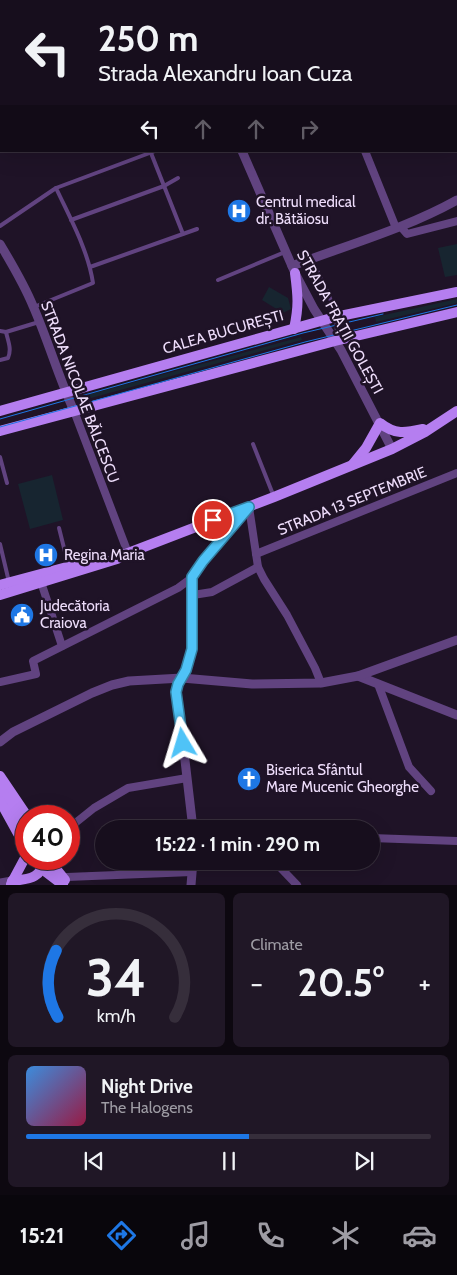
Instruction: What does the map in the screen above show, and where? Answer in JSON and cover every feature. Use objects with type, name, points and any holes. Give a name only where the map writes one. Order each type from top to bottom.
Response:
[{"type":"main road","points":[[293,270],[299,299],[294,328]]},
{"type":"main road","name":"CALEA BUCUREȘTI","points":[[0,411],[322,320],[457,292]]},
{"type":"main road","points":[[0,431],[335,341],[457,312]]},
{"type":"main road","points":[[0,595],[7,586],[40,579],[116,554],[126,554],[274,497],[392,449],[457,411]]},
{"type":"main road","points":[[352,465],[366,448],[380,423],[389,430],[401,433],[432,427]]},
{"type":"main road","points":[[0,776],[15,808]]},
{"type":"main road","points":[[4,787],[19,805]]},
{"type":"main road","points":[[0,801],[15,828]]},
{"type":"main road","points":[[11,883],[18,870]]},
{"type":"main road","points":[[11,883],[29,879],[37,875],[40,870]]},
{"type":"main road","points":[[51,870],[67,883]]},
{"type":"main road","points":[[57,870],[67,883]]},
{"type":"main road","points":[[61,870],[67,883]]},
{"type":"street","name":"STRADA FRAȚII GOLEȘTI","points":[[242,152],[293,270],[335,341],[380,423],[392,449]]},
{"type":"street","points":[[365,152],[398,228],[407,234],[457,221]]},
{"type":"street","points":[[293,270],[311,259],[398,228],[440,210],[457,200]]},
{"type":"street","name":"STRADA NICOLAE BĂLCESCU","points":[[0,244],[23,283],[34,307],[126,554]]},
{"type":"street","name":"STRADA 13 SEPTEMBRIE","points":[[256,554],[457,473]]},
{"type":"street","points":[[249,507],[258,567],[292,624],[321,683]]},
{"type":"street","points":[[0,682],[36,674],[33,660],[178,588],[192,577],[203,561],[249,507]]},
{"type":"street","points":[[193,595],[212,592],[258,567]]},
{"type":"street","points":[[192,577],[192,649],[186,670],[176,692],[192,820]]},
{"type":"street","points":[[40,579],[62,646]]},
{"type":"street","points":[[0,742],[14,732],[112,685],[144,679],[182,678],[252,684],[321,683],[358,676],[457,640]]},
{"type":"street","points":[[358,676],[457,715]]},
{"type":"street","points":[[378,684],[409,767],[431,792]]},
{"type":"street","points":[[0,736],[14,732]]},
{"type":"street","points":[[0,770],[4,787]]},
{"type":"street","points":[[80,820],[111,797],[128,788],[187,778]]},
{"type":"street","points":[[380,838],[457,841]]},
{"type":"street","points":[[283,870],[297,885]]},
{"type":"street","points":[[67,883],[192,872],[191,885]]},
{"type":"street","points":[[0,883],[11,883]]},
{"type":"lane","points":[[0,226],[56,188],[153,152],[183,234]]},
{"type":"lane","points":[[71,220],[164,186],[178,178]]},
{"type":"lane","points":[[34,307],[93,283],[90,267],[56,188]]},
{"type":"lane","points":[[90,267],[197,228]]},
{"type":"lane","points":[[218,280],[285,252]]},
{"type":"lane","points":[[311,259],[326,288],[335,317],[337,325],[335,341]]},
{"type":"lane","points":[[0,331],[6,332],[39,322]]},
{"type":"lane","points":[[0,360],[8,358],[10,354],[6,332]]},
{"type":"lane","points":[[253,444],[274,497]]},
{"type":"lane","points":[[0,457],[7,483]]},
{"type":"lane","points":[[59,528],[69,570]]},
{"type":"lane","points":[[0,544],[7,586]]},
{"type":"shaded area","points":[[457,244],[457,275],[445,277],[438,248]]},
{"type":"shaded area","points":[[269,287],[288,298],[291,309],[283,313],[262,300]]},
{"type":"shaded area","points":[[457,299],[457,303],[376,322],[375,317]]},
{"type":"shaded area","points":[[301,337],[302,340],[84,400],[83,396]]},
{"type":"shaded area","points":[[52,475],[63,520],[30,529],[18,484]]},
{"type":"tram line","points":[[0,427],[305,342],[457,305]]},
{"type":"tram line","points":[[0,419],[303,333],[383,314]]},
{"type":"place","name":"Centrul medical dr. Bătăiosu","points":[[239,211]]},
{"type":"place","name":"Regina Maria","points":[[46,555]]},
{"type":"place","name":"Judecătoria Craiova","points":[[22,615]]},
{"type":"place","name":"Biserica Sfântul Mare Mucenic Gheorghe","points":[[249,779]]},
{"type":"route","points":[[183,743],[176,692],[178,684],[190,662],[192,649],[192,577],[203,561],[249,507],[213,520]]}]
